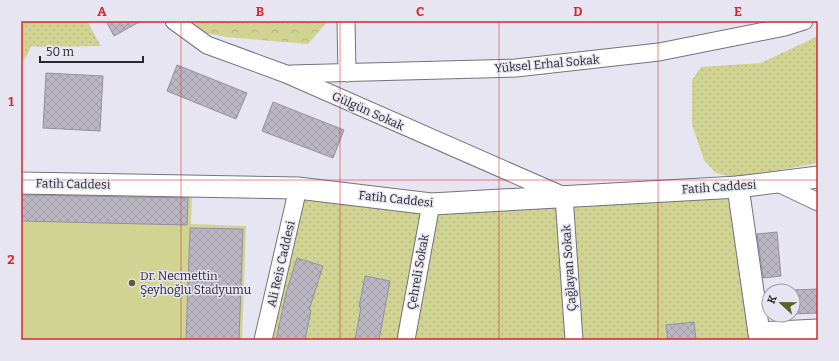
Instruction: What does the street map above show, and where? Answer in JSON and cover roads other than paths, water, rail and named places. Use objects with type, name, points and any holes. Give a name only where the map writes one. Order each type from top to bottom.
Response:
[{"type":"street","name":"Gülgün Sokak","points":[[174,21],[207,45],[286,74],[564,196]]},
{"type":"street","points":[[346,21],[347,73]]},
{"type":"street","name":"Yüksel Erhal Sokak","points":[[286,74],[516,68],[538,66],[659,52],[785,27],[804,21]]},
{"type":"street","name":"Fatih Caddesi","points":[[21,183],[298,188],[431,204],[738,187],[818,177]]},
{"type":"street","points":[[776,182],[818,202]]},
{"type":"street","points":[[738,187],[760,336],[818,330]]},
{"type":"street","name":"Ali Reis Caddesi","points":[[263,340],[298,188]]},
{"type":"street","name":"Çağlayan Sokak","points":[[564,196],[574,340]]},
{"type":"street","name":"Çehreli Sokak","points":[[406,340],[431,204]]},
{"type":"place","name":"Dr. Necmettin Şeyhoğlu Stadyumu","points":[[132,283]]}]
